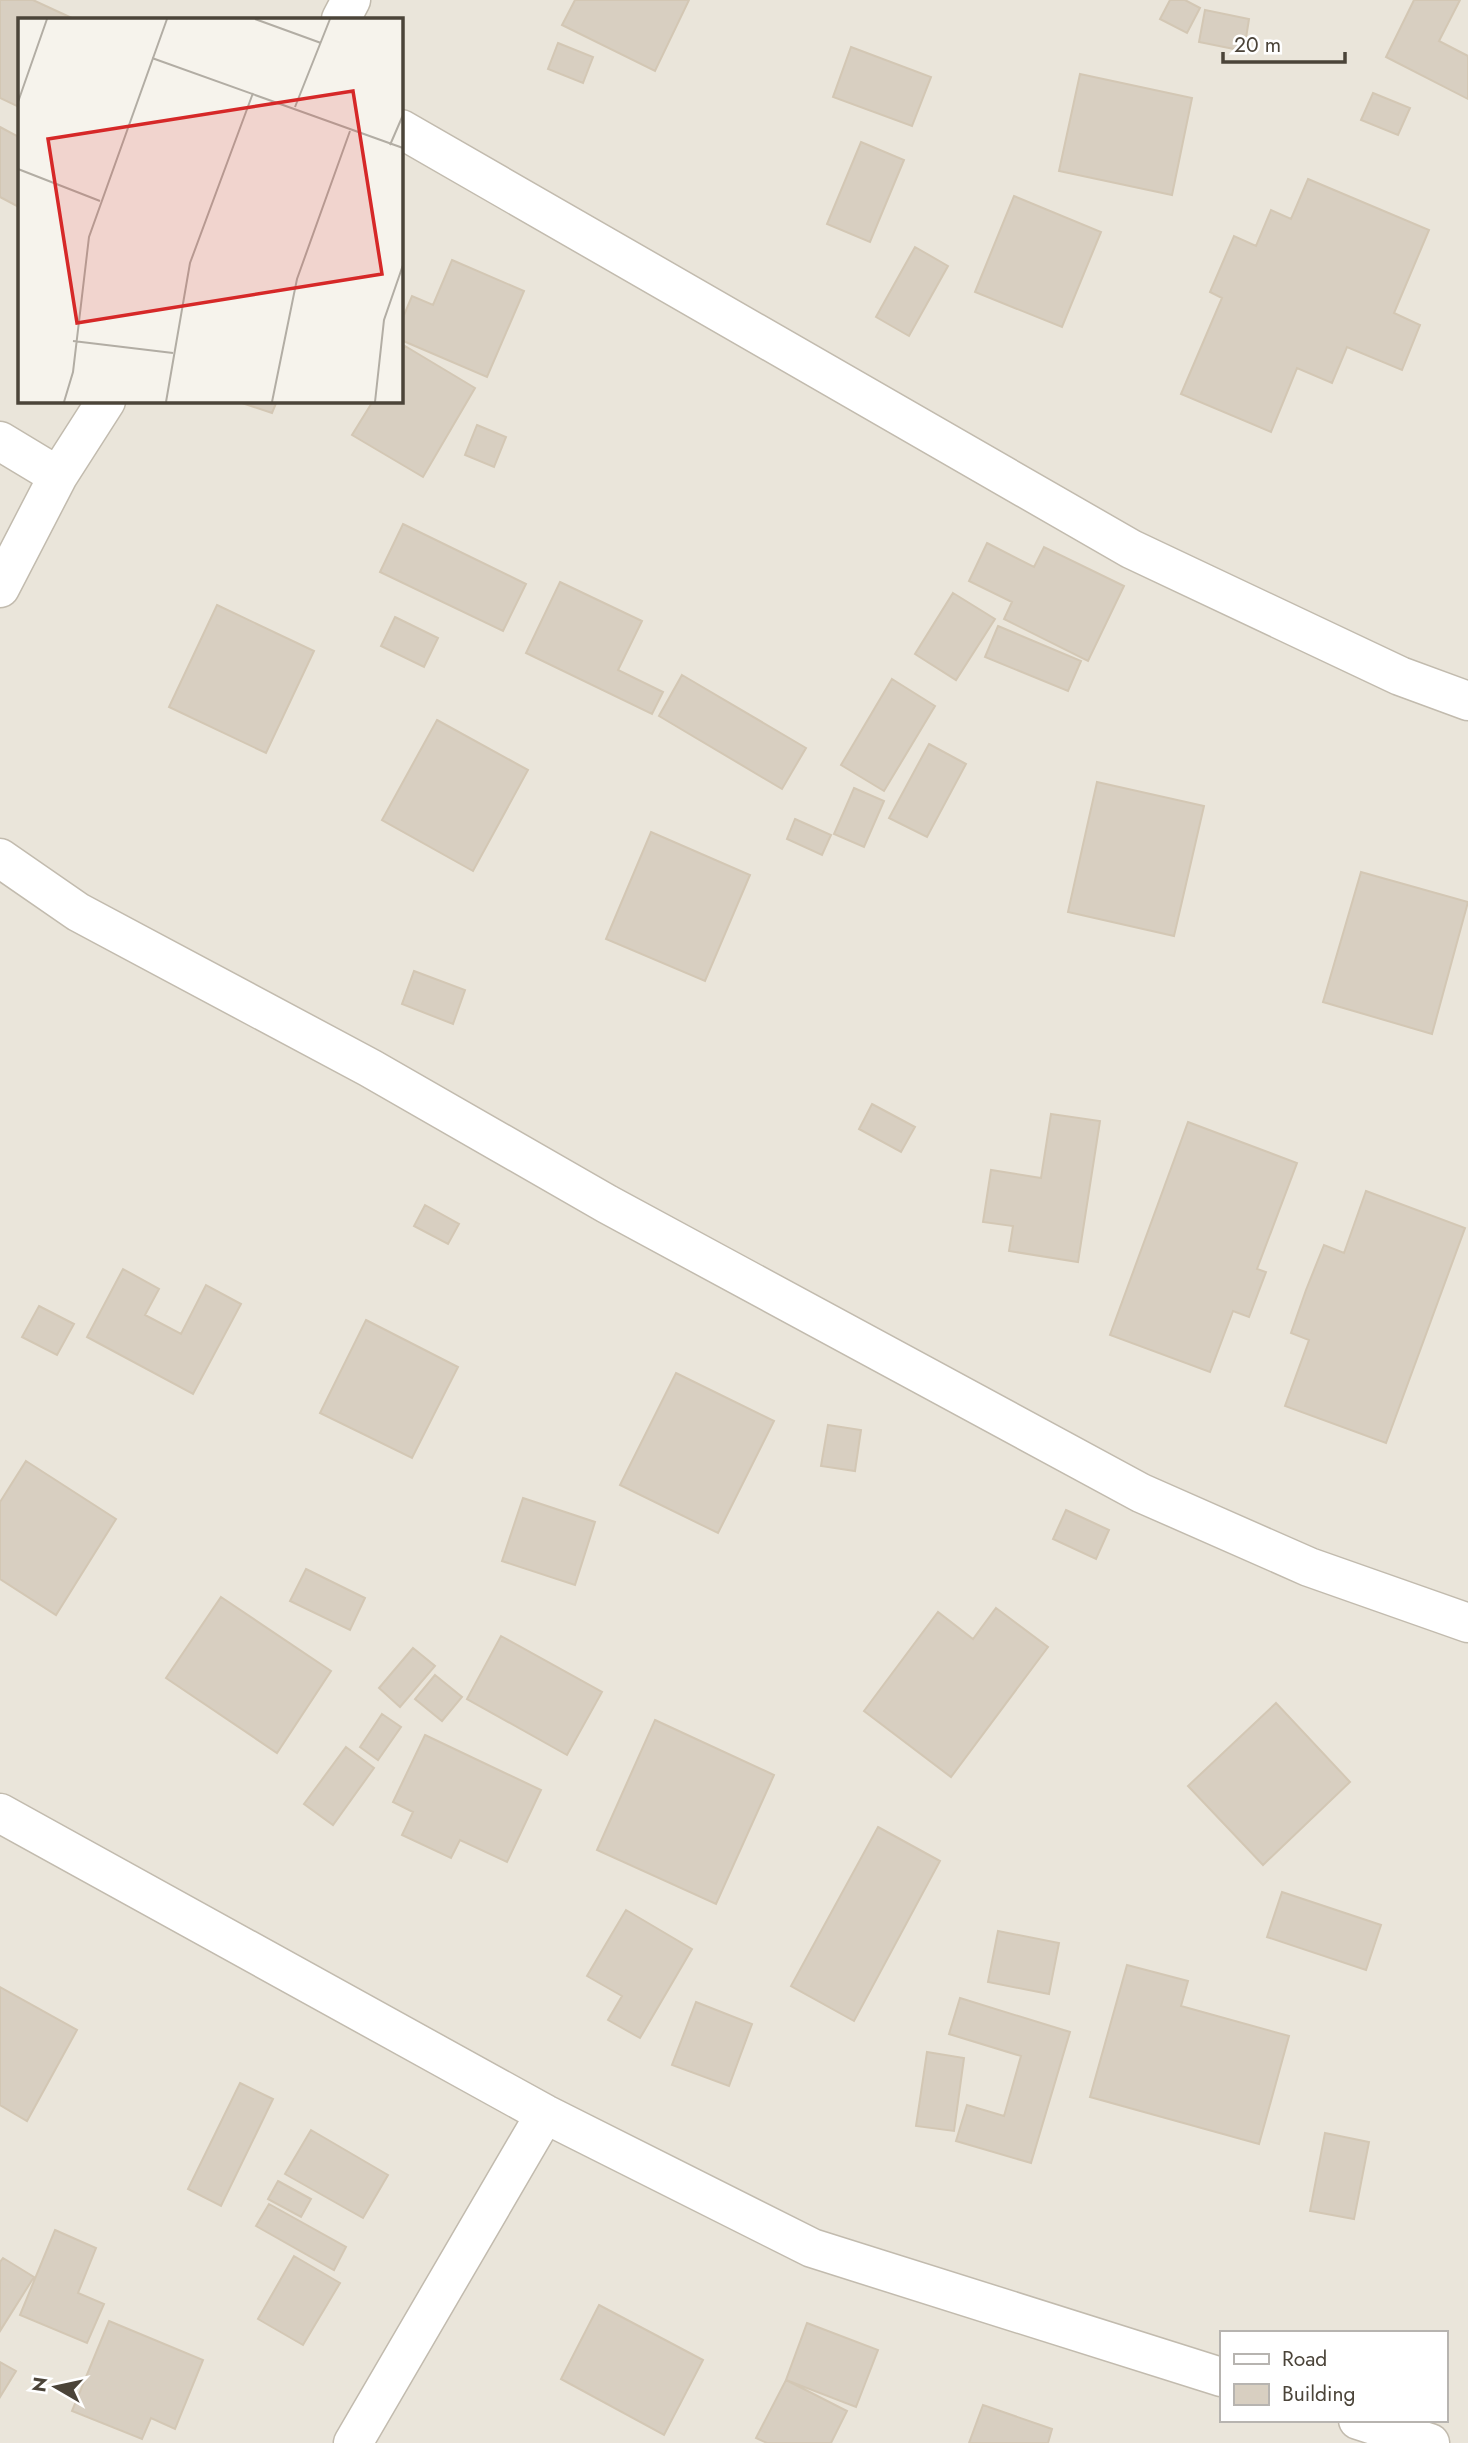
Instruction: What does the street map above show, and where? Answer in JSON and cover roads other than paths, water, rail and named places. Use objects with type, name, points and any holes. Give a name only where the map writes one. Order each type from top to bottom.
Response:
[{"type":"street","points":[[342,18],[351,0]]},
{"type":"street","points":[[402,130],[1131,549],[1400,676],[1468,701]]},
{"type":"street","points":[[0,587],[58,477],[105,402]]},
{"type":"street","points":[[0,441],[58,477]]},
{"type":"street","points":[[0,858],[78,912],[370,1068],[607,1204],[1141,1493],[1309,1567],[1468,1623]]},
{"type":"street","points":[[0,1813],[545,2114],[812,2248],[1220,2377]]},
{"type":"street","points":[[353,2443],[545,2114]]},
{"type":"street","points":[[1364,2422],[1430,2443]]}]
